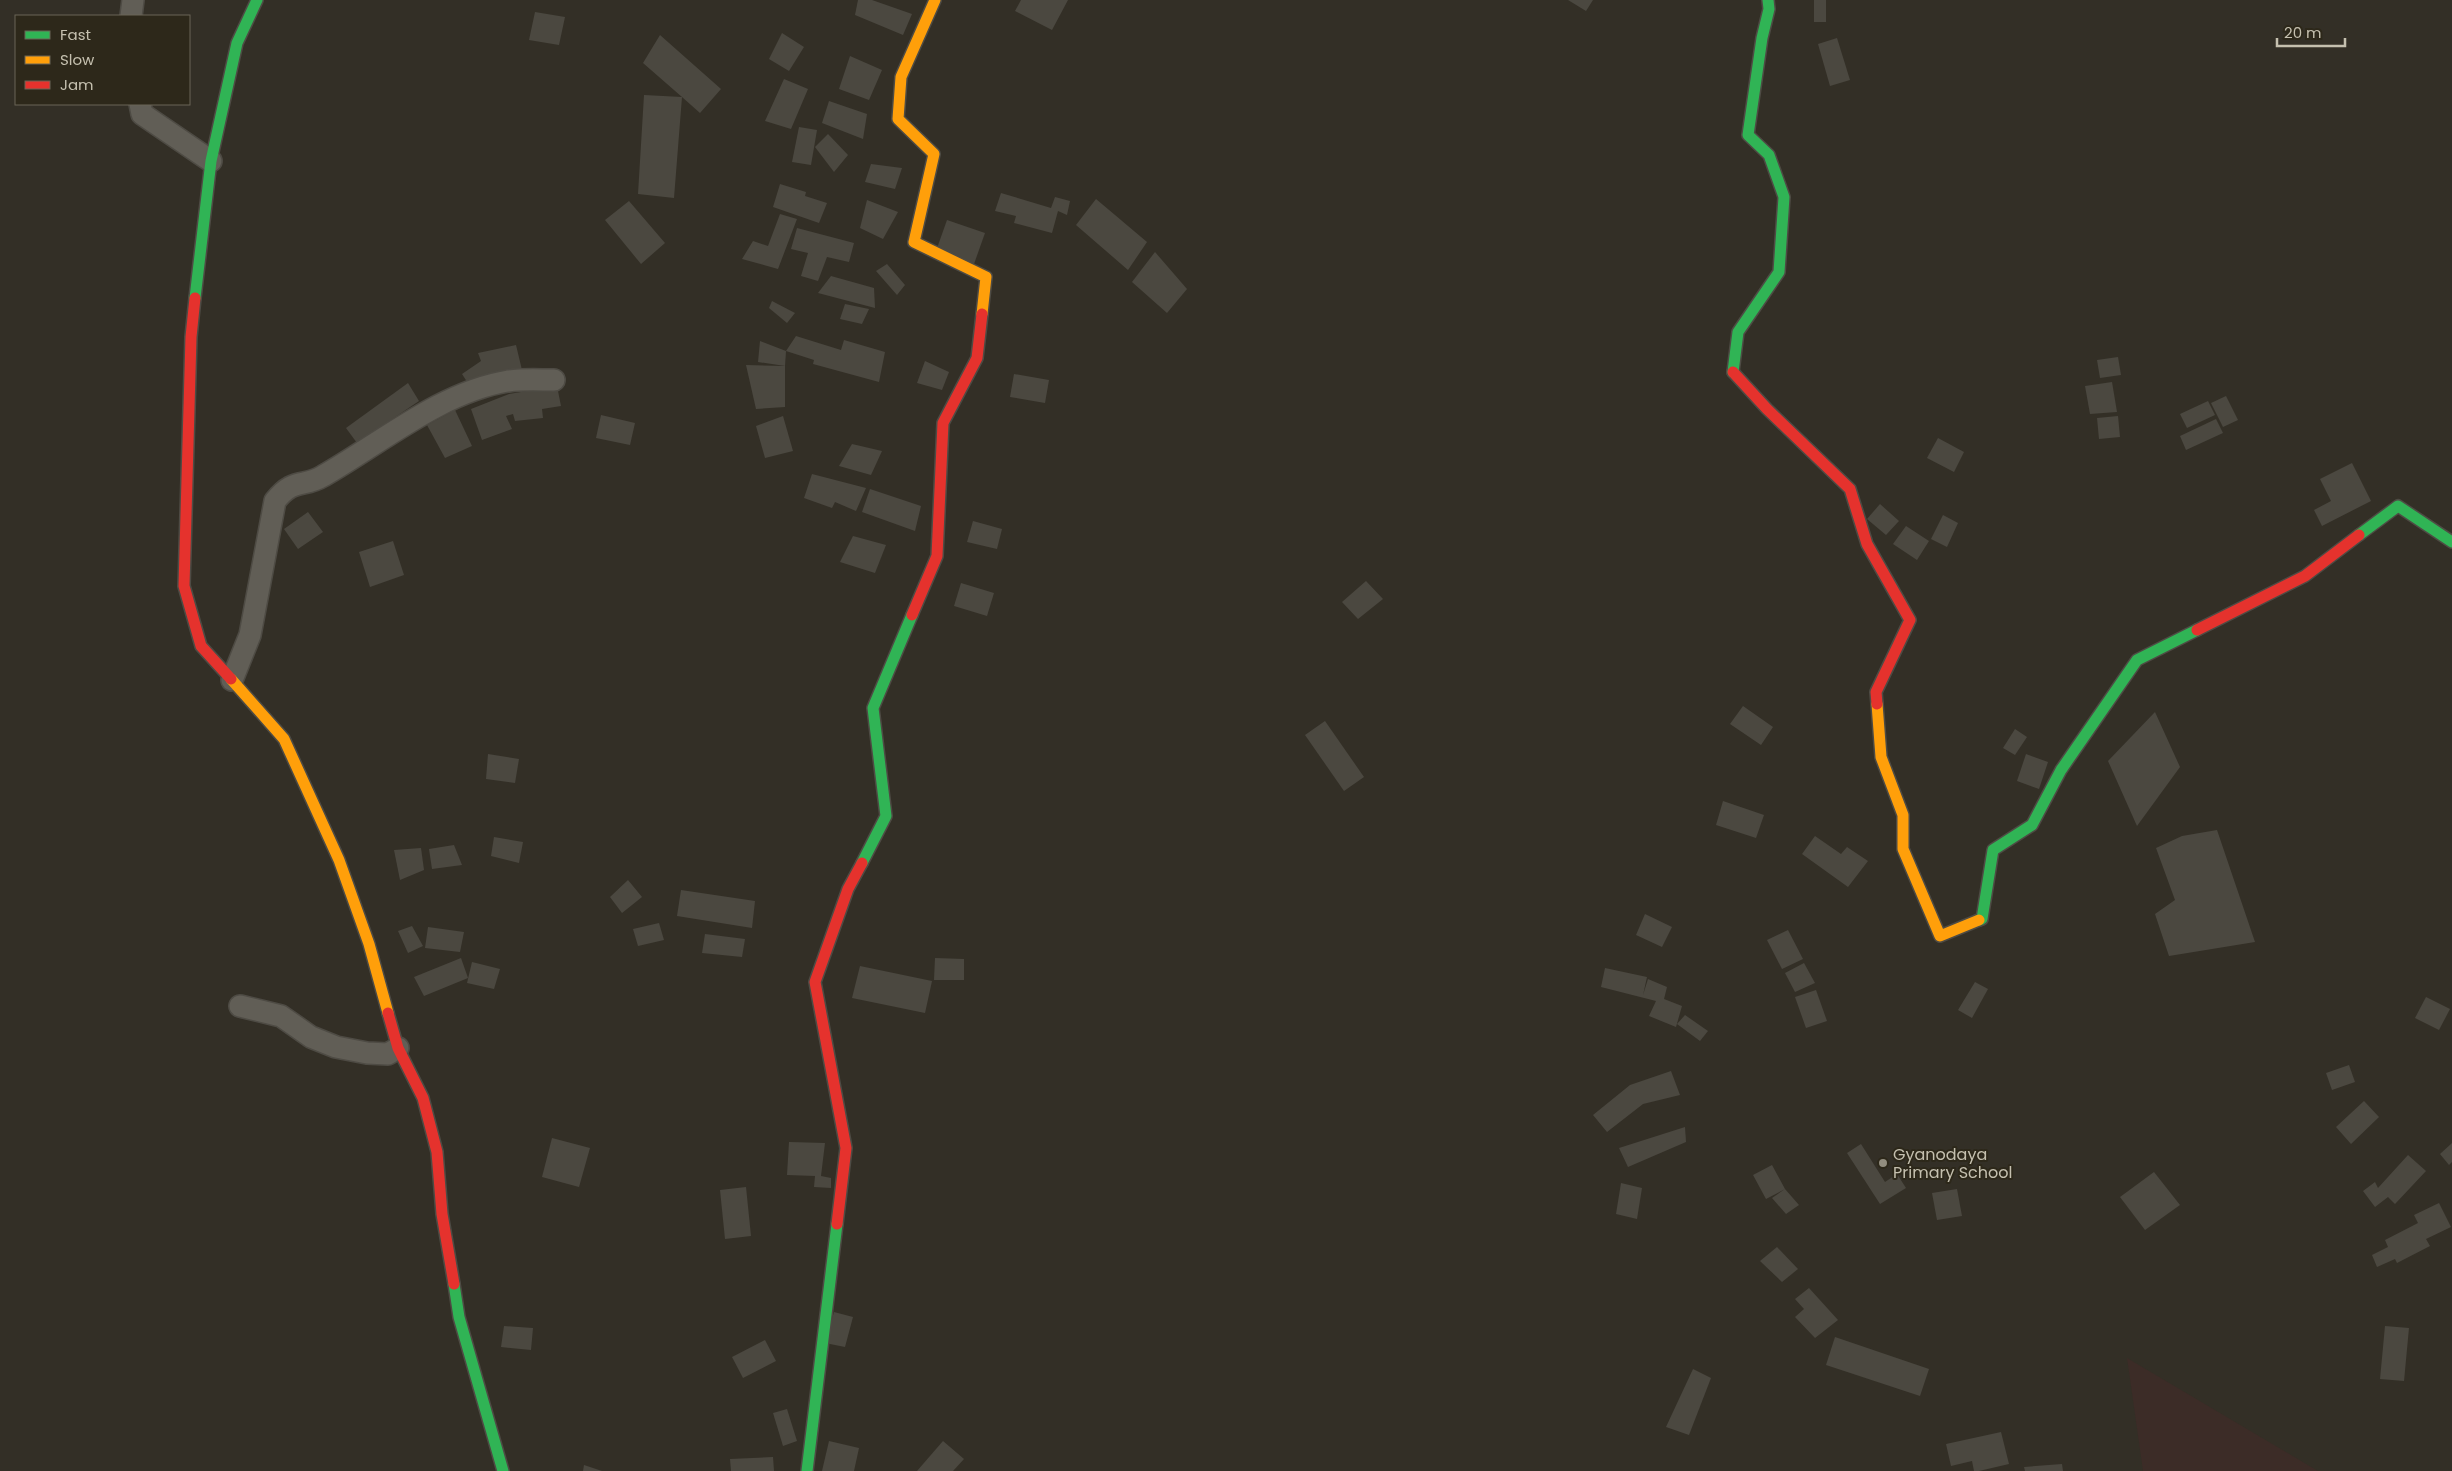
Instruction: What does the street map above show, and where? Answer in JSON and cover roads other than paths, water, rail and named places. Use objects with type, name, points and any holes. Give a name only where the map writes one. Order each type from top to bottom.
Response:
[{"type":"street","points":[[131,15],[133,0]]},
{"type":"street","points":[[257,0],[237,43],[211,161],[191,337],[184,586],[201,646],[284,739],[339,860],[369,944],[398,1048],[423,1098],[434,1143],[442,1214],[459,1317],[503,1471]]},
{"type":"street","points":[[807,1471],[846,1148],[815,982],[848,889],[886,816],[873,708],[937,556],[942,423],[977,358],[986,278],[914,242],[934,154],[898,119],[901,77],[935,0]]},
{"type":"street","points":[[1768,0],[1769,9],[1762,38],[1748,135],[1769,155],[1784,197],[1779,272],[1738,332],[1732,371],[1767,409],[1850,489],[1867,544],[1910,620],[1876,692],[1881,758],[1903,815],[1903,849],[1940,936],[1982,919],[1993,850],[2032,825],[2061,770],[2136,660],[2305,576],[2398,506],[2452,542]]},
{"type":"street","points":[[140,105],[142,114],[211,161]]},
{"type":"street","points":[[232,680],[250,635],[275,502],[283,491],[295,483],[321,478],[452,398],[508,381],[554,380]]},
{"type":"street","points":[[240,1006],[281,1016],[311,1037],[336,1047],[367,1053],[388,1054],[398,1048]]},
{"type":"place","name":"Gyanodaya Primary School","points":[[1883,1163]]}]
